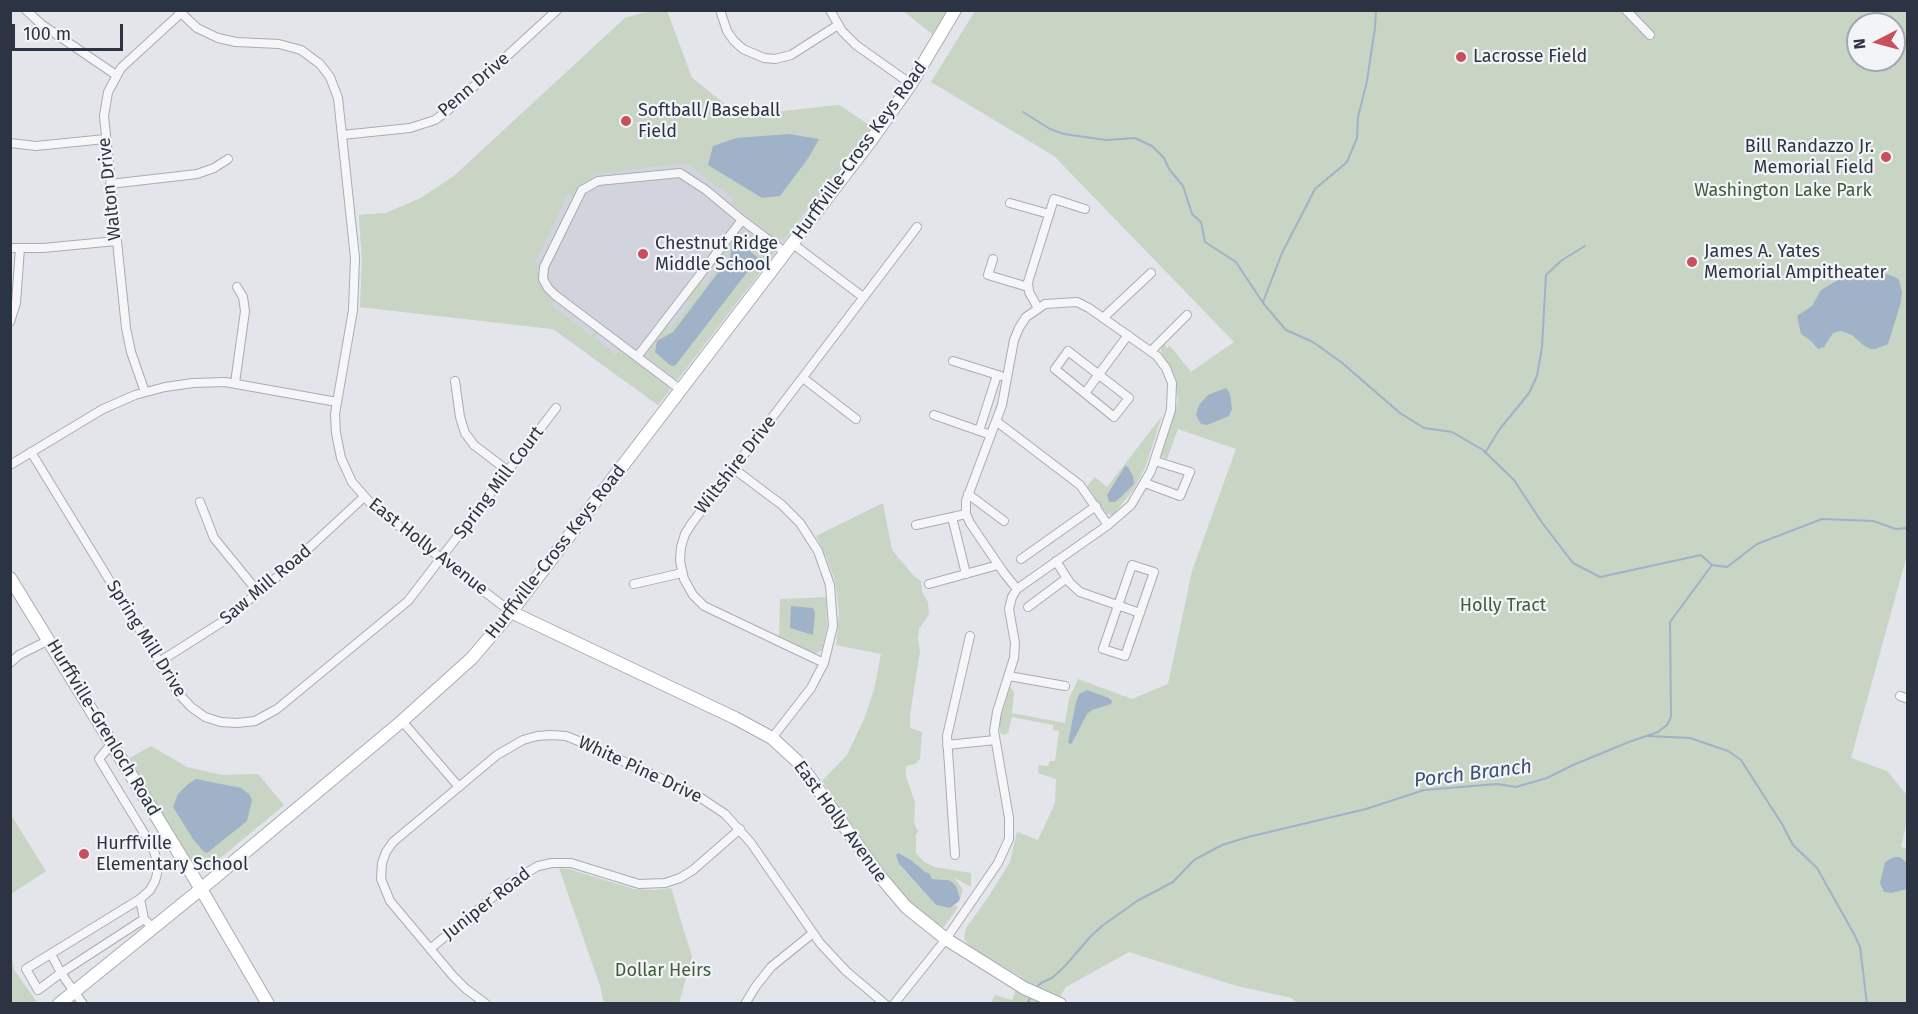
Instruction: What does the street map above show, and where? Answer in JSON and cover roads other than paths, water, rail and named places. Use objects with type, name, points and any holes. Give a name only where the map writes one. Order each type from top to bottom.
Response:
[{"type":"main road","name":"Hurffville-Cross Keys Road","points":[[59,1004],[148,923],[201,889],[463,668],[512,612],[872,139],[911,84],[955,10]]},
{"type":"main road","name":"Hurffville-Grenloch Road","points":[[10,578],[201,889],[268,1004]]},
{"type":"main road","name":"East Holly Avenue","points":[[512,612],[772,738],[808,774],[892,892],[918,918],[946,939],[1024,988],[1060,1004]]},
{"type":"street","points":[[26,10],[41,24],[116,75]]},
{"type":"street","name":"Penn Drive","points":[[342,135],[410,128],[435,120],[557,10]]},
{"type":"street","points":[[720,10],[734,41],[743,50],[764,58],[775,59],[790,55],[838,25]]},
{"type":"street","points":[[830,10],[838,25],[865,53],[911,84]]},
{"type":"street","points":[[1626,10],[1650,36]]},
{"type":"street","name":"Walton Drive","points":[[145,392],[127,336],[105,139],[104,108],[116,75],[133,55],[179,12]]},
{"type":"street","name":"East Holly Avenue","points":[[179,12],[197,27],[218,39],[287,45],[301,50],[314,58],[326,70],[334,84],[338,98],[356,271],[352,323],[337,402],[335,424],[339,450],[348,474],[364,497],[394,523],[512,612]]},
{"type":"street","points":[[10,143],[36,146],[105,139]]},
{"type":"street","points":[[110,184],[197,174],[214,168],[228,159]]},
{"type":"street","points":[[681,390],[555,295],[543,279],[544,267],[582,190],[598,181],[680,173],[742,220],[863,297]]},
{"type":"street","points":[[1038,308],[1028,287],[1054,199],[1084,209]]},
{"type":"street","points":[[1010,203],[1049,214]]},
{"type":"street","points":[[637,357],[742,220]]},
{"type":"street","name":"Wiltshire Drive","points":[[682,573],[680,554],[685,534],[917,227]]},
{"type":"street","points":[[10,322],[16,303],[15,248],[43,248],[116,240]]},
{"type":"street","points":[[993,259],[988,275],[1028,287]]},
{"type":"street","points":[[1103,318],[1150,273]]},
{"type":"street","points":[[235,383],[245,311],[243,297],[237,287]]},
{"type":"street","points":[[894,1004],[946,939],[998,863],[1009,839],[1008,808],[995,740],[997,712],[1015,651],[1010,609],[1017,589],[1108,525],[1131,505],[1145,483],[1155,460],[1171,410],[1172,382],[1166,368],[1151,351],[1084,305],[1072,302],[1048,303],[1038,308],[1026,317],[1016,334],[1008,378],[996,421],[968,494],[966,514],[970,524],[1017,589]]},
{"type":"street","points":[[1151,351],[1187,315]]},
{"type":"street","points":[[1084,393],[1128,335]]},
{"type":"street","points":[[1068,351],[1129,398],[1114,417],[1084,393],[1054,369],[1068,351]]},
{"type":"street","points":[[953,361],[1008,378]]},
{"type":"street","points":[[979,431],[996,375]]},
{"type":"street","points":[[803,378],[856,419]]},
{"type":"street","points":[[455,381],[462,425],[469,439],[508,471]]},
{"type":"street","points":[[10,465],[103,409],[145,392],[186,384],[235,383],[337,402]]},
{"type":"street","name":"Spring Mill Court","points":[[441,558],[556,408]]},
{"type":"street","points":[[934,414],[991,435]]},
{"type":"street","points":[[996,421],[1075,481],[1096,506],[1108,525]]},
{"type":"street","name":"Spring Mill Drive","points":[[32,452],[179,694],[198,713],[213,720],[228,723],[255,721],[270,713],[401,607],[413,596],[441,558]]},
{"type":"street","points":[[1145,483],[1180,496],[1190,472],[1155,460]]},
{"type":"street","points":[[734,469],[794,517],[811,538],[822,558],[830,585],[833,609],[830,641],[824,663],[807,694],[772,738]]},
{"type":"street","points":[[968,494],[1004,521]]},
{"type":"street","name":"Saw Mill Road","points":[[159,662],[216,627],[364,497]]},
{"type":"street","points":[[200,502],[214,538],[258,592]]},
{"type":"street","points":[[1021,559],[1096,506]]},
{"type":"street","points":[[916,525],[966,514]]},
{"type":"street","points":[[952,517],[966,574]]},
{"type":"street","points":[[1056,561],[1073,587],[1084,595],[1140,613]]},
{"type":"street","points":[[929,584],[998,565]]},
{"type":"street","points":[[1132,565],[1154,572],[1140,613],[1125,656],[1103,649],[1132,565]]},
{"type":"street","points":[[634,584],[682,573],[693,595],[707,608],[824,663]]},
{"type":"street","points":[[1028,607],[1067,578]]},
{"type":"street","points":[[955,855],[947,745],[948,728],[970,636]]},
{"type":"street","points":[[10,663],[19,655],[49,640]]},
{"type":"street","points":[[1009,676],[1065,686]]},
{"type":"street","points":[[402,721],[459,787]]},
{"type":"street","name":"White Pine Drive","points":[[486,1004],[459,983],[387,896],[381,879],[381,869],[386,852],[393,842],[517,742],[537,736],[558,735],[581,741],[695,794],[719,809],[740,829],[813,933],[846,971],[885,1004]]},
{"type":"street","points":[[947,745],[995,740]]},
{"type":"street","points":[[112,743],[99,759],[152,846],[157,860],[155,881],[150,890],[140,899],[26,969],[38,990],[61,973],[148,923],[140,899]]},
{"type":"street","name":"Juniper Road","points":[[430,949],[510,882],[538,866],[559,862],[571,863],[639,884],[665,883],[693,870],[740,829]]},
{"type":"street","points":[[745,1004],[771,967],[813,933]]},
{"type":"street","points":[[51,954],[73,992],[83,1004]]},
{"type":"water","points":[[789,134],[819,139],[809,157],[780,196],[762,198],[708,165],[713,146],[736,138]]},
{"type":"water","points":[[743,245],[758,258],[675,366],[670,365],[655,352],[657,341],[673,332],[730,257],[732,247]]},
{"type":"water","points":[[1872,269],[1899,280],[1902,292],[1888,344],[1871,349],[1852,335],[1841,331],[1833,333],[1824,347],[1818,349],[1801,334],[1797,316],[1812,306],[1821,290],[1838,280],[1861,275]]},
{"type":"water","points":[[1226,388],[1230,394],[1232,409],[1229,416],[1207,425],[1201,424],[1196,415],[1199,405],[1208,395]]},
{"type":"water","points":[[1125,466],[1133,476],[1134,484],[1115,502],[1109,502],[1107,495]]},
{"type":"water","points":[[791,606],[813,608],[815,613],[813,635],[790,628]]},
{"type":"water","points":[[1087,690],[1112,701],[1111,704],[1087,714],[1071,744],[1068,743],[1076,702],[1079,694]]},
{"type":"water","points":[[196,779],[241,788],[249,794],[252,800],[247,821],[207,853],[193,839],[173,807],[178,794]]},
{"type":"water","points":[[898,853],[929,873],[932,879],[952,882],[958,892],[960,899],[958,902],[950,908],[936,905],[899,864],[896,855]]},
{"type":"water","points":[[1894,857],[1900,857],[1907,863],[1907,889],[1891,893],[1884,892],[1880,883],[1885,862]]},
{"type":"waterway","points":[[1263,302],[1282,253],[1315,189],[1347,162],[1357,138],[1358,117],[1367,81],[1376,10]]},
{"type":"waterway","points":[[1023,112],[1050,129],[1064,134],[1106,140],[1135,138],[1152,146],[1164,158],[1169,169],[1183,186],[1192,214],[1201,222],[1205,242],[1236,262],[1263,303],[1286,330],[1313,342],[1341,362],[1400,413],[1424,428],[1452,432],[1483,450],[1514,480],[1543,524],[1573,563],[1600,577],[1701,555],[1712,565]]},
{"type":"waterway","points":[[1485,453],[1499,430],[1529,393],[1537,376],[1542,347],[1546,275],[1562,260],[1585,246]]},
{"type":"waterway","name":"Porch Branch","points":[[1712,565],[1727,567],[1757,544],[1822,519],[1873,521],[1896,529],[1908,528]]},
{"type":"waterway","name":"Porch Branch","points":[[1036,988],[1065,966],[1102,926],[1137,901],[1173,882],[1194,860],[1222,845],[1366,809],[1424,790],[1497,784],[1516,787],[1547,778],[1573,765],[1658,732],[1667,725],[1671,717],[1670,622],[1712,565]]},
{"type":"waterway","points":[[1648,736],[1690,738],[1728,751],[1741,760],[1793,845],[1817,868],[1854,934],[1860,947],[1867,1004]]},
{"type":"waterway","name":"Porch Branch","points":[[1027,1004],[1031,996]]},
{"type":"place","name":"Lacrosse Field","points":[[1461,57]]},
{"type":"place","name":"Softball/Baseball Field","points":[[626,121]]},
{"type":"place","name":"Bill Randazzo Jr. Memorial Field","points":[[1886,157]]},
{"type":"place","name":"Chestnut Ridge Middle School","points":[[643,254]]},
{"type":"place","name":"James A. Yates Memorial Ampitheater","points":[[1692,262]]},
{"type":"place","name":"Hurffville Elementary School","points":[[84,854]]},
{"type":"park label","name":"Washington Lake Park","points":[[1783,191]]},
{"type":"park label","name":"Holly Tract","points":[[1503,606]]},
{"type":"park label","name":"Dollar Heirs","points":[[663,971]]}]
